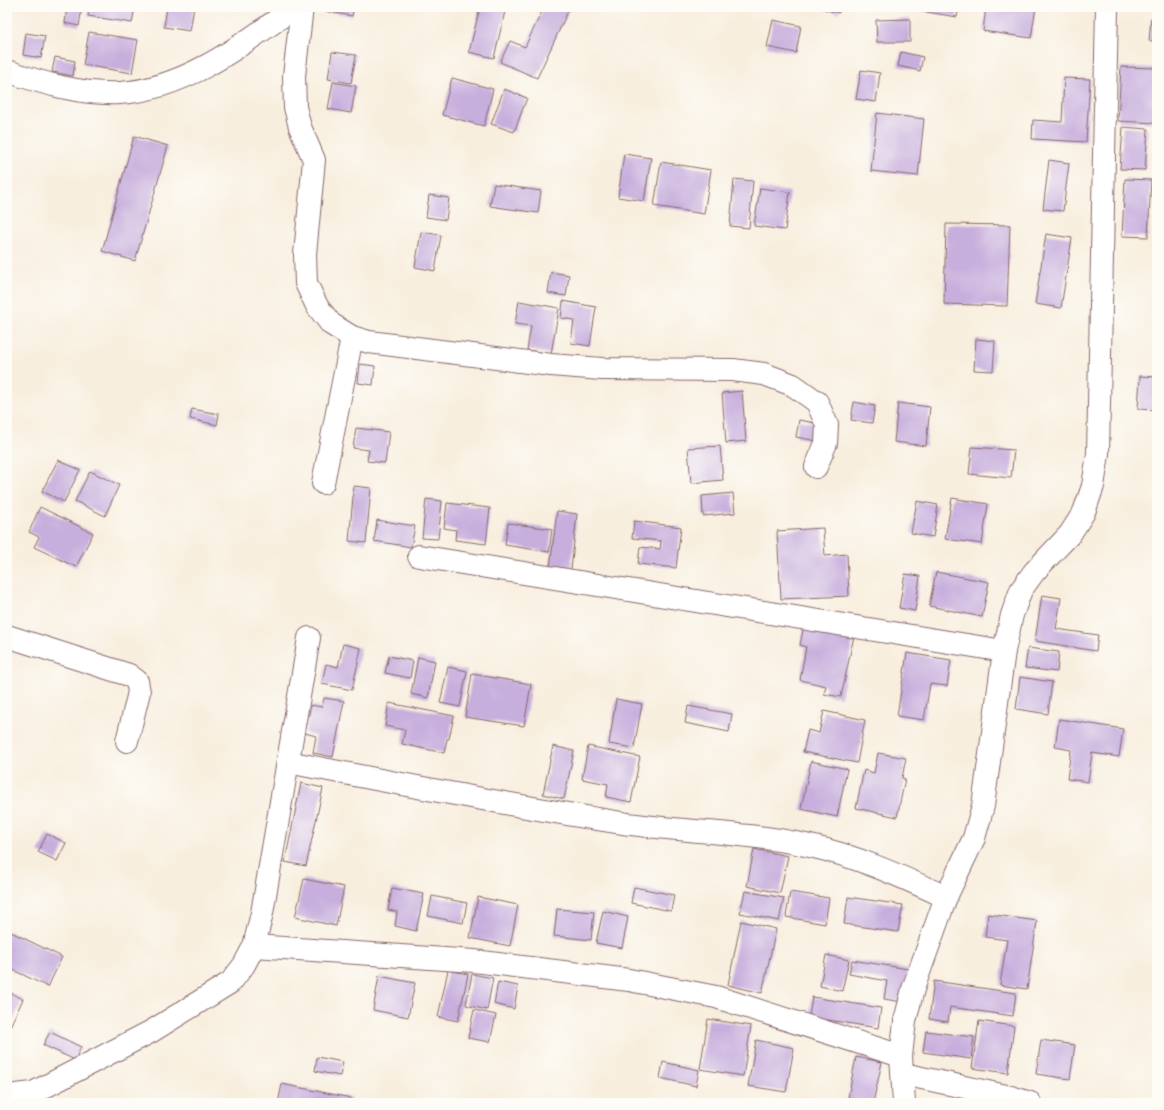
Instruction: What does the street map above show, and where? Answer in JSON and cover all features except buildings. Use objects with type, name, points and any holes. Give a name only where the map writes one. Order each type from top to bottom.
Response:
[{"type":"street","points":[[7,71],[62,86],[94,92],[120,93],[152,88],[204,67],[237,49],[294,7]]},
{"type":"street","points":[[302,7],[294,76],[295,107],[300,127],[314,160],[305,254],[306,283],[317,306],[331,324],[352,337],[369,342],[551,365],[602,369],[733,370],[764,374],[793,385],[817,402],[828,425],[826,443],[816,467]]},
{"type":"street","points":[[904,1103],[902,1065],[905,1021],[913,988],[946,897],[974,838],[983,806],[1004,651],[1012,616],[1021,590],[1034,572],[1070,534],[1084,512],[1093,486],[1098,454],[1107,7]]},
{"type":"street","points":[[323,483],[352,337]]},
{"type":"street","points":[[420,556],[1004,651]]},
{"type":"street","points":[[7,636],[129,675],[137,681],[139,692],[127,741]]},
{"type":"street","points":[[7,1096],[33,1093],[152,1031],[230,982],[244,965],[254,946],[262,913],[309,638]]},
{"type":"street","points":[[288,762],[449,794],[637,825],[744,835],[810,846],[881,869],[946,897]]},
{"type":"street","points":[[254,946],[474,961],[629,980],[716,997],[902,1065],[1030,1103]]}]
